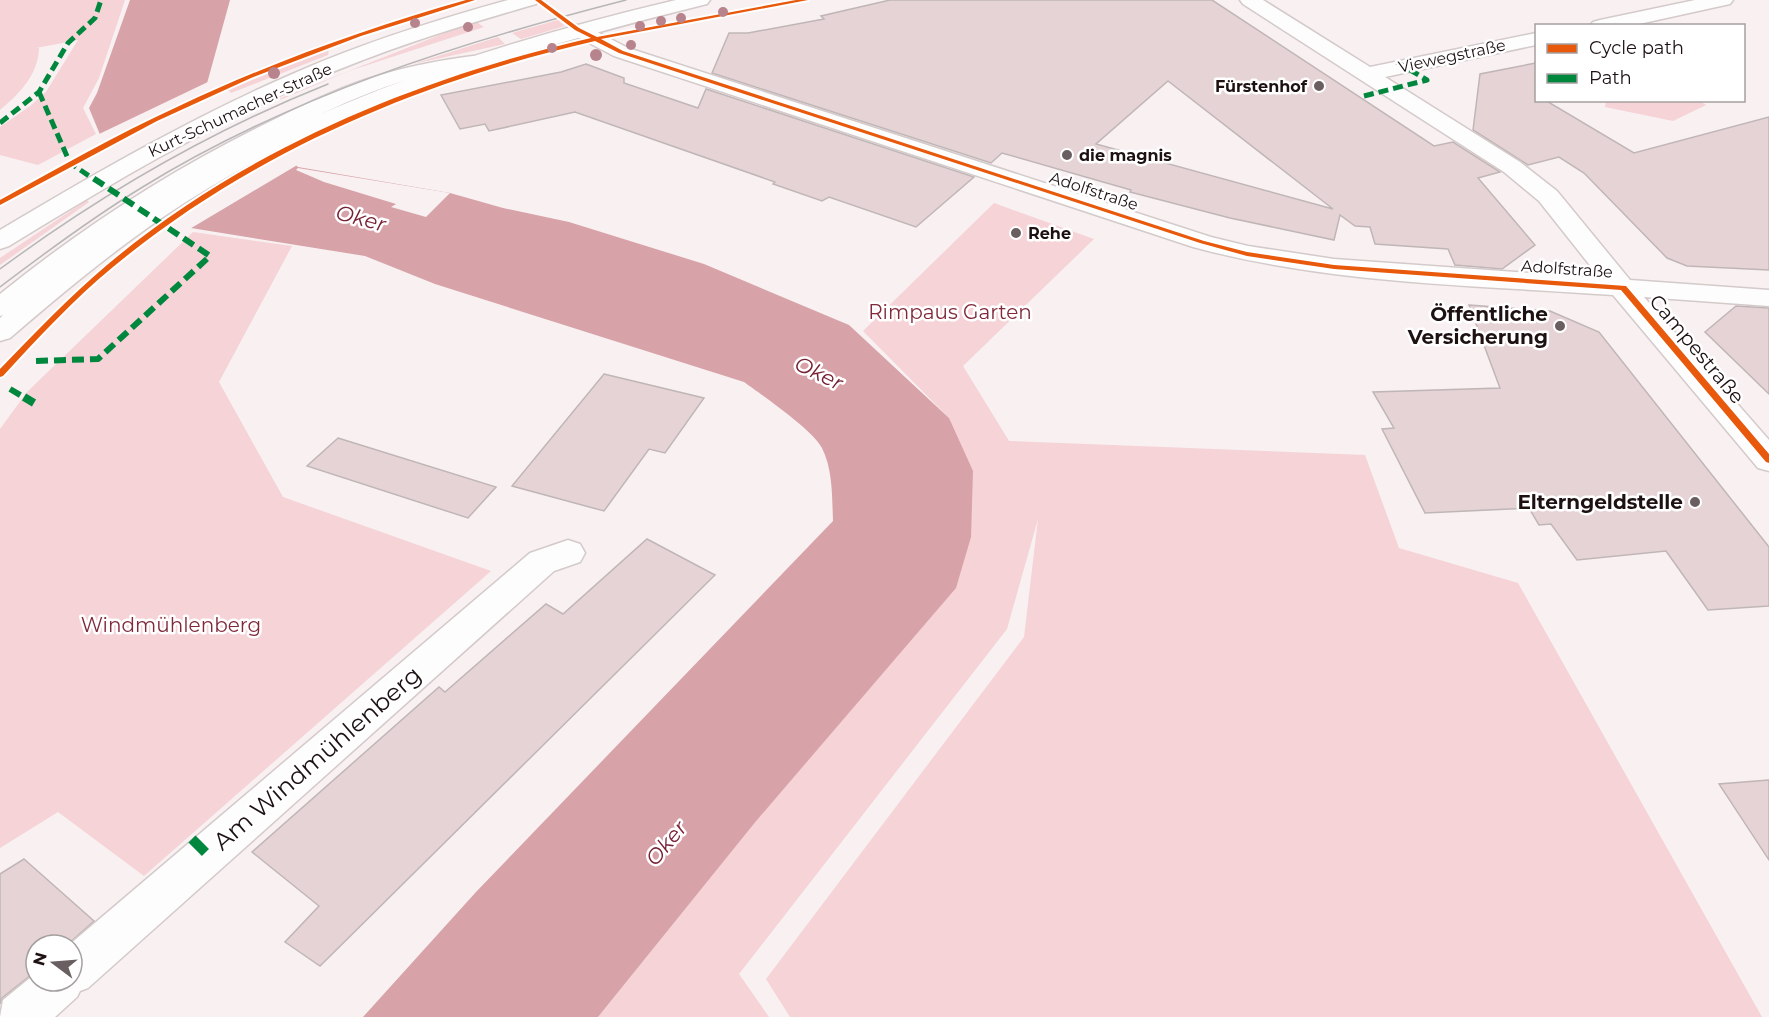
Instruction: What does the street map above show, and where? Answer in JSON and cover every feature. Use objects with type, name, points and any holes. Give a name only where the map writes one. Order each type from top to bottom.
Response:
[{"type":"street","name":"Kurt-Schumacher-Straße","points":[[0,241],[150,152],[305,76],[479,14],[529,0]]},
{"type":"street","points":[[0,308],[46,270],[131,218],[230,165],[278,134],[378,95],[473,62],[577,29],[700,0]]},
{"type":"street","name":"Campestraße","points":[[1250,0],[1512,167],[1548,196],[1769,460]]},
{"type":"street","points":[[1609,24],[1723,0]]},
{"type":"street","name":"Adolfstraße","points":[[577,29],[621,52],[1202,242],[1247,254],[1334,267],[1769,298]]},
{"type":"street","name":"Viewegstraße","points":[[1367,74],[1535,39]]},
{"type":"street","points":[[0,332],[131,218]]},
{"type":"street","name":"Am Windmühlenberg","points":[[84,962],[542,562],[568,554]]},
{"type":"street","points":[[20,1017],[47,993]]},
{"type":"green space","points":[[0,0],[125,0],[99,78],[83,108],[96,134],[38,165],[0,155],[0,127],[46,92],[78,40],[36,48],[39,48],[38,58],[27,83],[0,110]]},
{"type":"green space","points":[[558,20],[565,26],[521,39],[512,33]]},
{"type":"green space","points":[[475,21],[484,27],[349,71],[246,114],[245,112]]},
{"type":"green space","points":[[498,37],[505,44],[413,64]]},
{"type":"green space","points":[[329,48],[328,55],[231,93],[228,90]]},
{"type":"green space","points":[[1606,102],[1701,102],[1706,105],[1673,121],[1605,107]]},
{"type":"green space","points":[[87,200],[89,202],[0,265],[0,258]]},
{"type":"green space","name":"Rimpaus Garten","points":[[994,203],[1094,239],[963,366],[1009,441],[1365,455],[1399,548],[1518,583],[1762,1017],[790,1017],[766,979],[1024,637],[1038,519],[1007,629],[739,974],[769,1017],[598,1017],[757,820],[949,418],[863,331]]},
{"type":"green space","name":"Windmühlenberg","points":[[193,232],[292,246],[219,382],[283,497],[491,571],[144,876],[58,812],[0,848],[0,429],[27,392]]},
{"type":"water","name":"Oker","points":[[130,0],[230,0],[206,87],[298,167],[450,193],[503,208],[569,222],[704,264],[849,325],[949,418],[973,471],[971,537],[956,588],[757,820],[598,1017],[363,1017],[476,892],[833,521],[830,474],[826,456],[809,432],[744,382],[435,284],[365,256],[191,228],[101,137],[89,108],[97,93]]},
{"type":"pier","points":[[212,80],[210,86],[299,164],[188,230],[97,135]]},
{"type":"pier","points":[[298,168],[450,193],[426,217],[391,207],[396,204],[324,182],[296,170]]},
{"type":"building","points":[[890,0],[1212,0],[1434,146],[1453,142],[1500,172],[1478,178],[1535,245],[1502,269],[1455,265],[1448,249],[1375,244],[1370,227],[1355,226],[1340,215],[1334,240],[1230,218],[1130,192],[1131,190],[1002,153],[991,163],[712,73],[729,33],[748,33],[824,19],[821,16]],"holes":[[[1168,81],[1333,209],[1096,144]]]},
{"type":"building","points":[[1535,63],[1535,102],[1548,102],[1634,153],[1769,117],[1769,270],[1687,266],[1667,258],[1584,173],[1559,157],[1528,165],[1473,130],[1480,74]]},
{"type":"building","points":[[586,64],[624,78],[624,83],[698,108],[706,89],[974,177],[916,227],[829,197],[822,201],[773,184],[775,182],[575,112],[489,131],[485,124],[460,129],[441,95],[561,72]]},
{"type":"building","points":[[1469,305],[1550,311],[1599,332],[1769,547],[1769,606],[1708,610],[1666,551],[1577,560],[1551,524],[1539,525],[1529,508],[1425,513],[1382,429],[1394,428],[1373,392],[1500,388]]},
{"type":"building","points":[[1736,306],[1769,308],[1769,394],[1705,332]]},
{"type":"building","points":[[604,374],[704,398],[665,453],[649,449],[604,511],[512,486]]},
{"type":"building","points":[[338,438],[496,487],[468,518],[307,466]]},
{"type":"building","points":[[647,539],[715,575],[320,966],[285,942],[319,906],[252,852],[439,687],[445,692],[546,604],[563,614]]},
{"type":"building","points":[[1769,780],[1769,860],[1719,784]]},
{"type":"building","points":[[24,859],[94,921],[80,933],[24,933],[24,981],[2,998],[0,1004],[0,874]]},
{"type":"tram line","points":[[0,287],[123,199],[198,155],[256,126],[316,99],[438,54],[626,0]]},
{"type":"tram line","points":[[0,269],[78,215],[158,166],[241,122],[328,84]]},
{"type":"marked path","points":[[0,123],[39,92],[68,43],[95,18],[101,0]]},
{"type":"marked path","points":[[1364,96],[1427,80],[1395,61]]},
{"type":"marked path","points":[[36,361],[98,359],[210,256],[70,163],[39,92]]},
{"type":"marked path","points":[[10,389],[34,403]]},
{"type":"marked path","points":[[192,839],[207,854]]},
{"type":"cycle path","points":[[0,203],[155,120],[249,77],[359,35],[472,0]]},
{"type":"cycle path","points":[[538,0],[577,29],[621,52],[1202,242],[1247,254],[1334,267],[1623,288],[1769,460]]},
{"type":"cycle path","points":[[0,374],[66,305],[158,229],[208,195],[313,137],[423,89],[519,58],[600,38],[805,0]]},
{"type":"place","name":"Fürstenhof","points":[[1319,86]]},
{"type":"place","name":"die magnis","points":[[1067,155]]},
{"type":"place","name":"Rehe","points":[[1016,233]]},
{"type":"place","name":"Öffentliche Versicherung","points":[[1560,326]]},
{"type":"place","name":"Elterngeldstelle","points":[[1695,502]]}]
